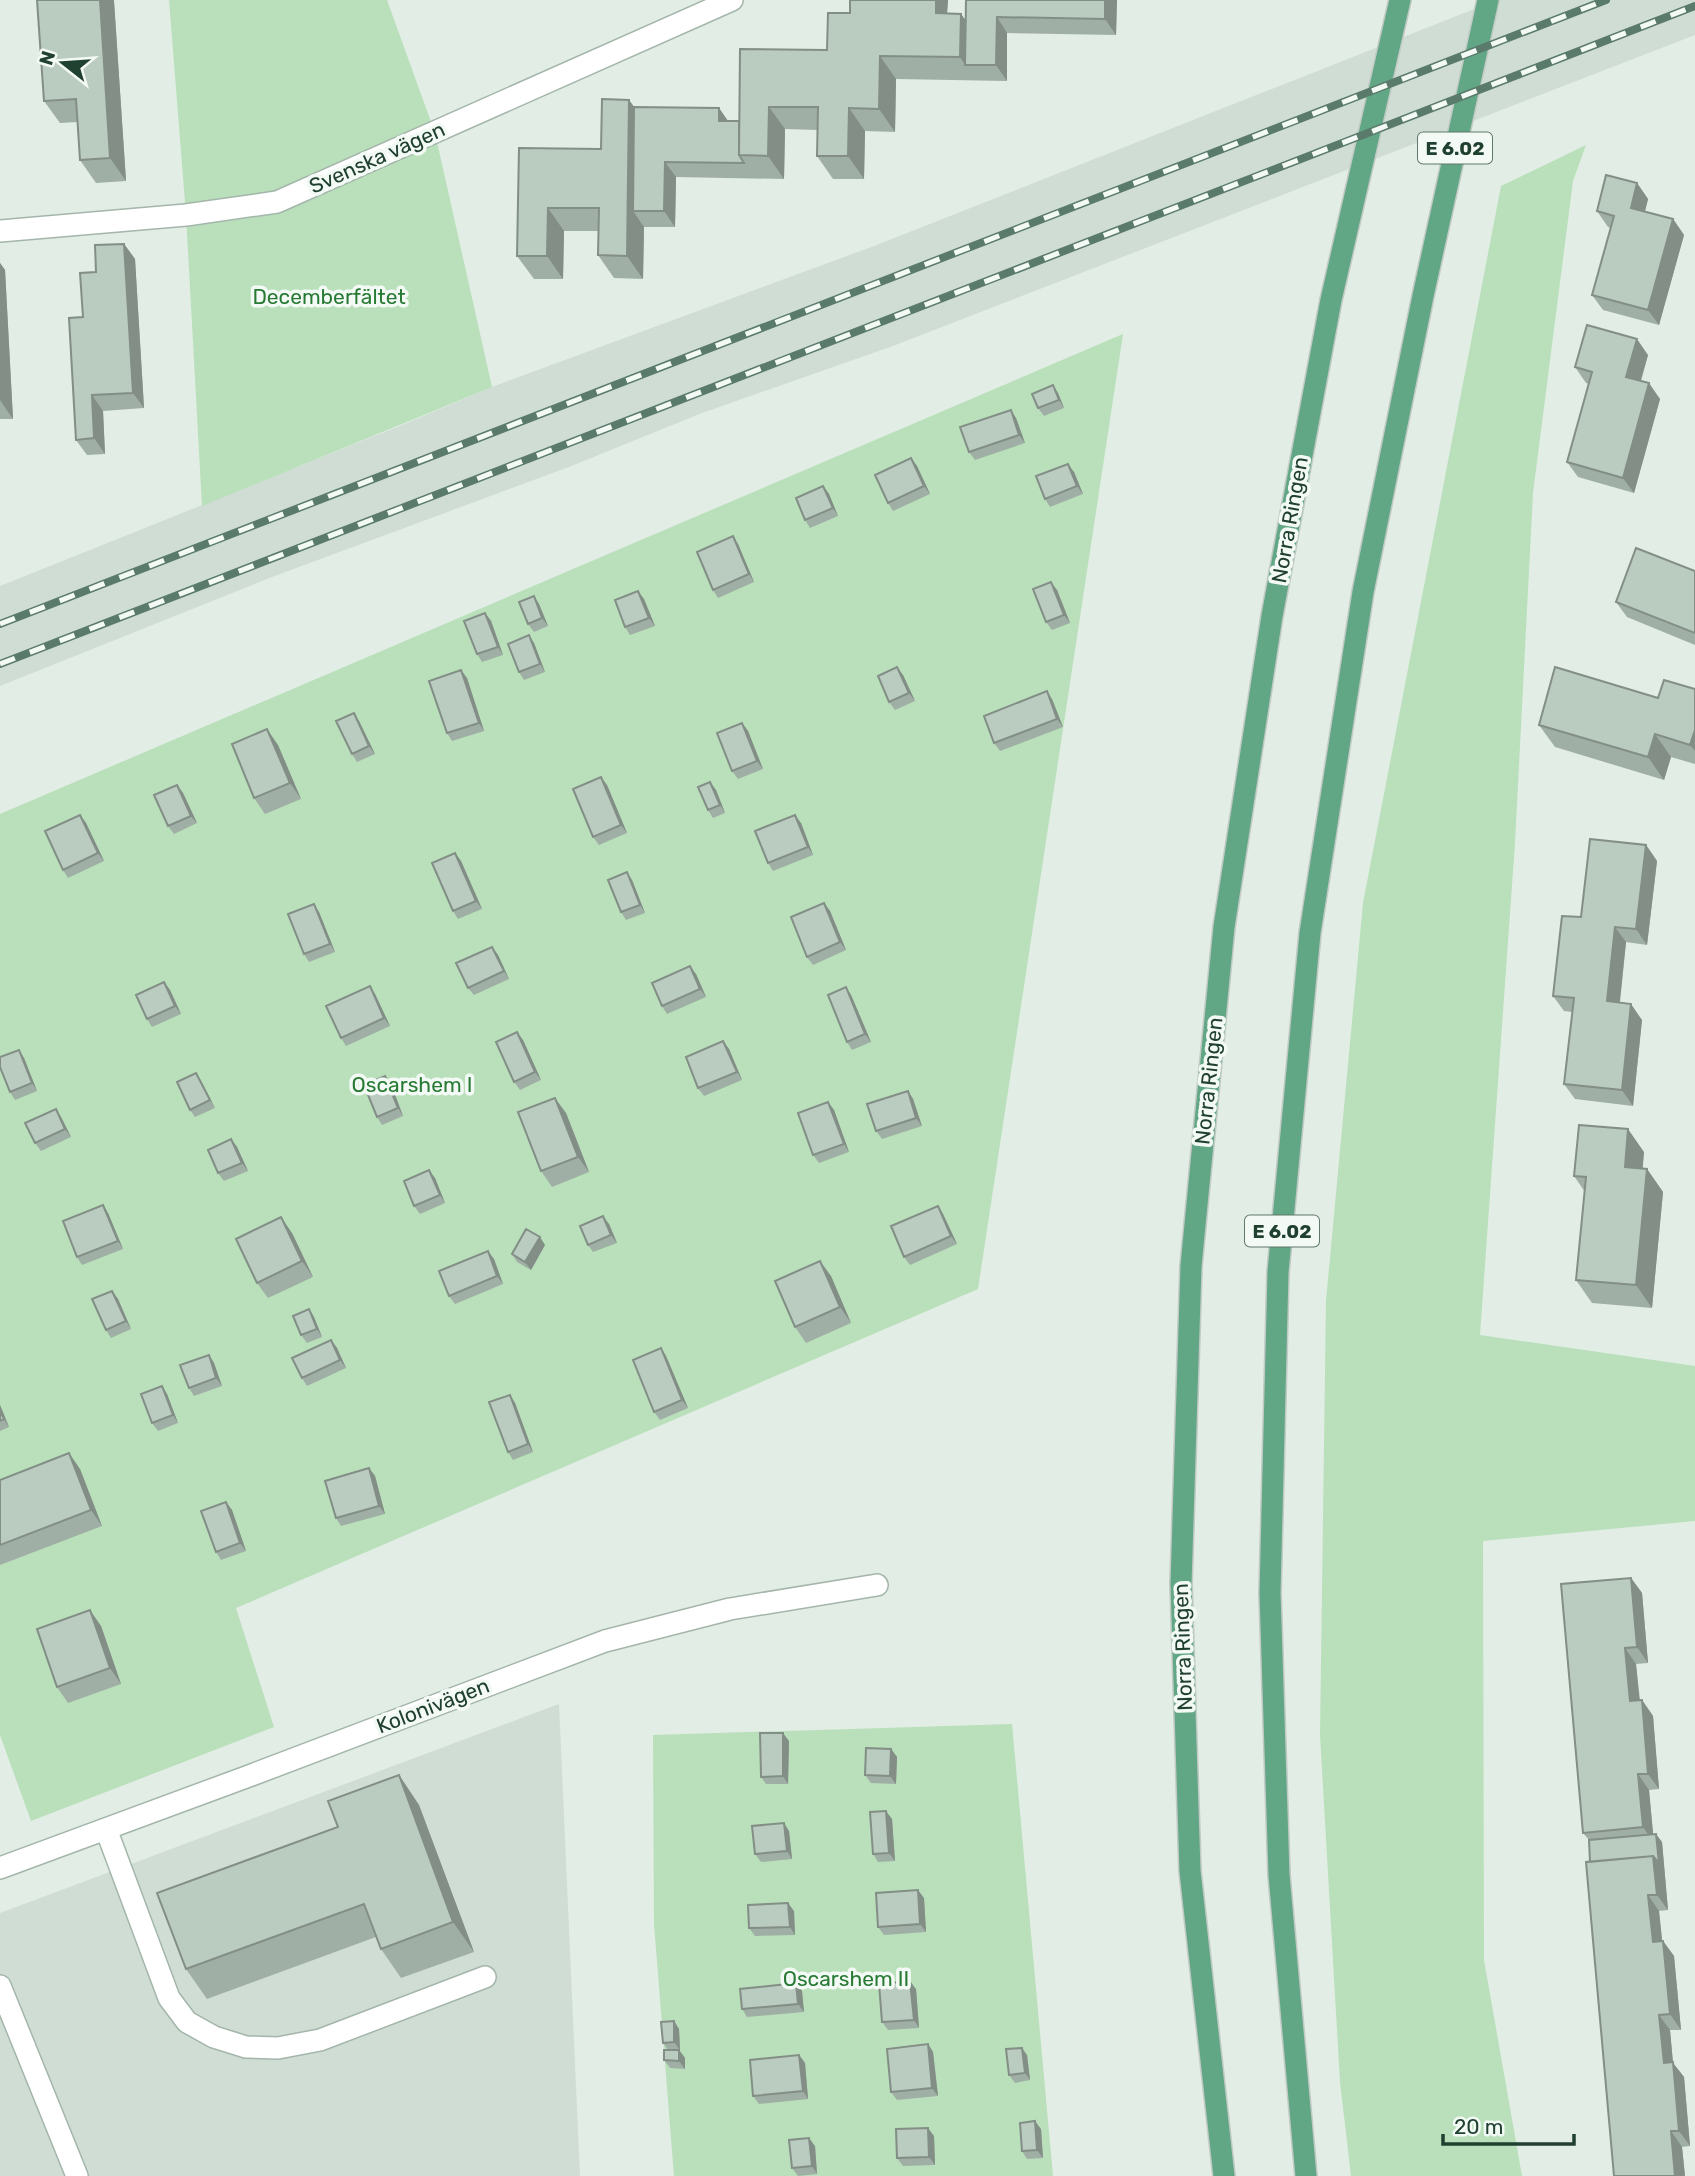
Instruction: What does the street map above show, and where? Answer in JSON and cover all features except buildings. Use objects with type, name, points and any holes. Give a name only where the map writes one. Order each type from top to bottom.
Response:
[{"type":"main road","name":"Norra Ringen","points":[[1224,2176],[1190,1871],[1181,1584],[1191,1266],[1224,927],[1272,616],[1331,300],[1399,0]]},
{"type":"main road","name":"E 6.02","points":[[1306,2176],[1279,1875],[1270,1606],[1278,1272],[1310,933],[1363,592],[1423,296],[1488,0]]},
{"type":"street","name":"Svenska vägen","points":[[0,230],[186,215],[277,202],[732,0]]},
{"type":"street","name":"Kolonivägen","points":[[0,1868],[605,1641],[730,1609],[877,1585]]},
{"type":"street","points":[[106,1829],[169,1998],[187,2022],[214,2037],[246,2047],[278,2048],[320,2040],[485,1977]]},
{"type":"street","points":[[0,1986],[77,2176]]},
{"type":"shaded area","points":[[1497,0],[1695,0],[1695,35],[893,346],[702,413],[569,467],[272,577],[0,686],[0,586],[492,387],[874,246]]},
{"type":"shaded area","points":[[559,1704],[580,2176],[0,2176],[0,1913]]},
{"type":"green space","name":"Decemberfältet","points":[[169,0],[387,0],[435,133],[492,387],[202,506],[186,215]]},
{"type":"green space","points":[[1586,145],[1573,181],[1533,493],[1515,843],[1480,1335],[1695,1366],[1695,1521],[1483,1541],[1484,1960],[1522,2176],[1351,2176],[1340,2082],[1320,1735],[1326,1301],[1363,903],[1501,186]]},
{"type":"green space","name":"Oscarshem I","points":[[1123,334],[978,1289],[236,1608],[274,1727],[31,1821],[0,1735],[0,814]]},
{"type":"green space","name":"Oscarshem II","points":[[1012,1724],[1053,2176],[674,2176],[654,1924],[653,1735]]},
{"type":"railway","points":[[0,624],[1606,0]]},
{"type":"railway","points":[[0,664],[1695,6]]}]
